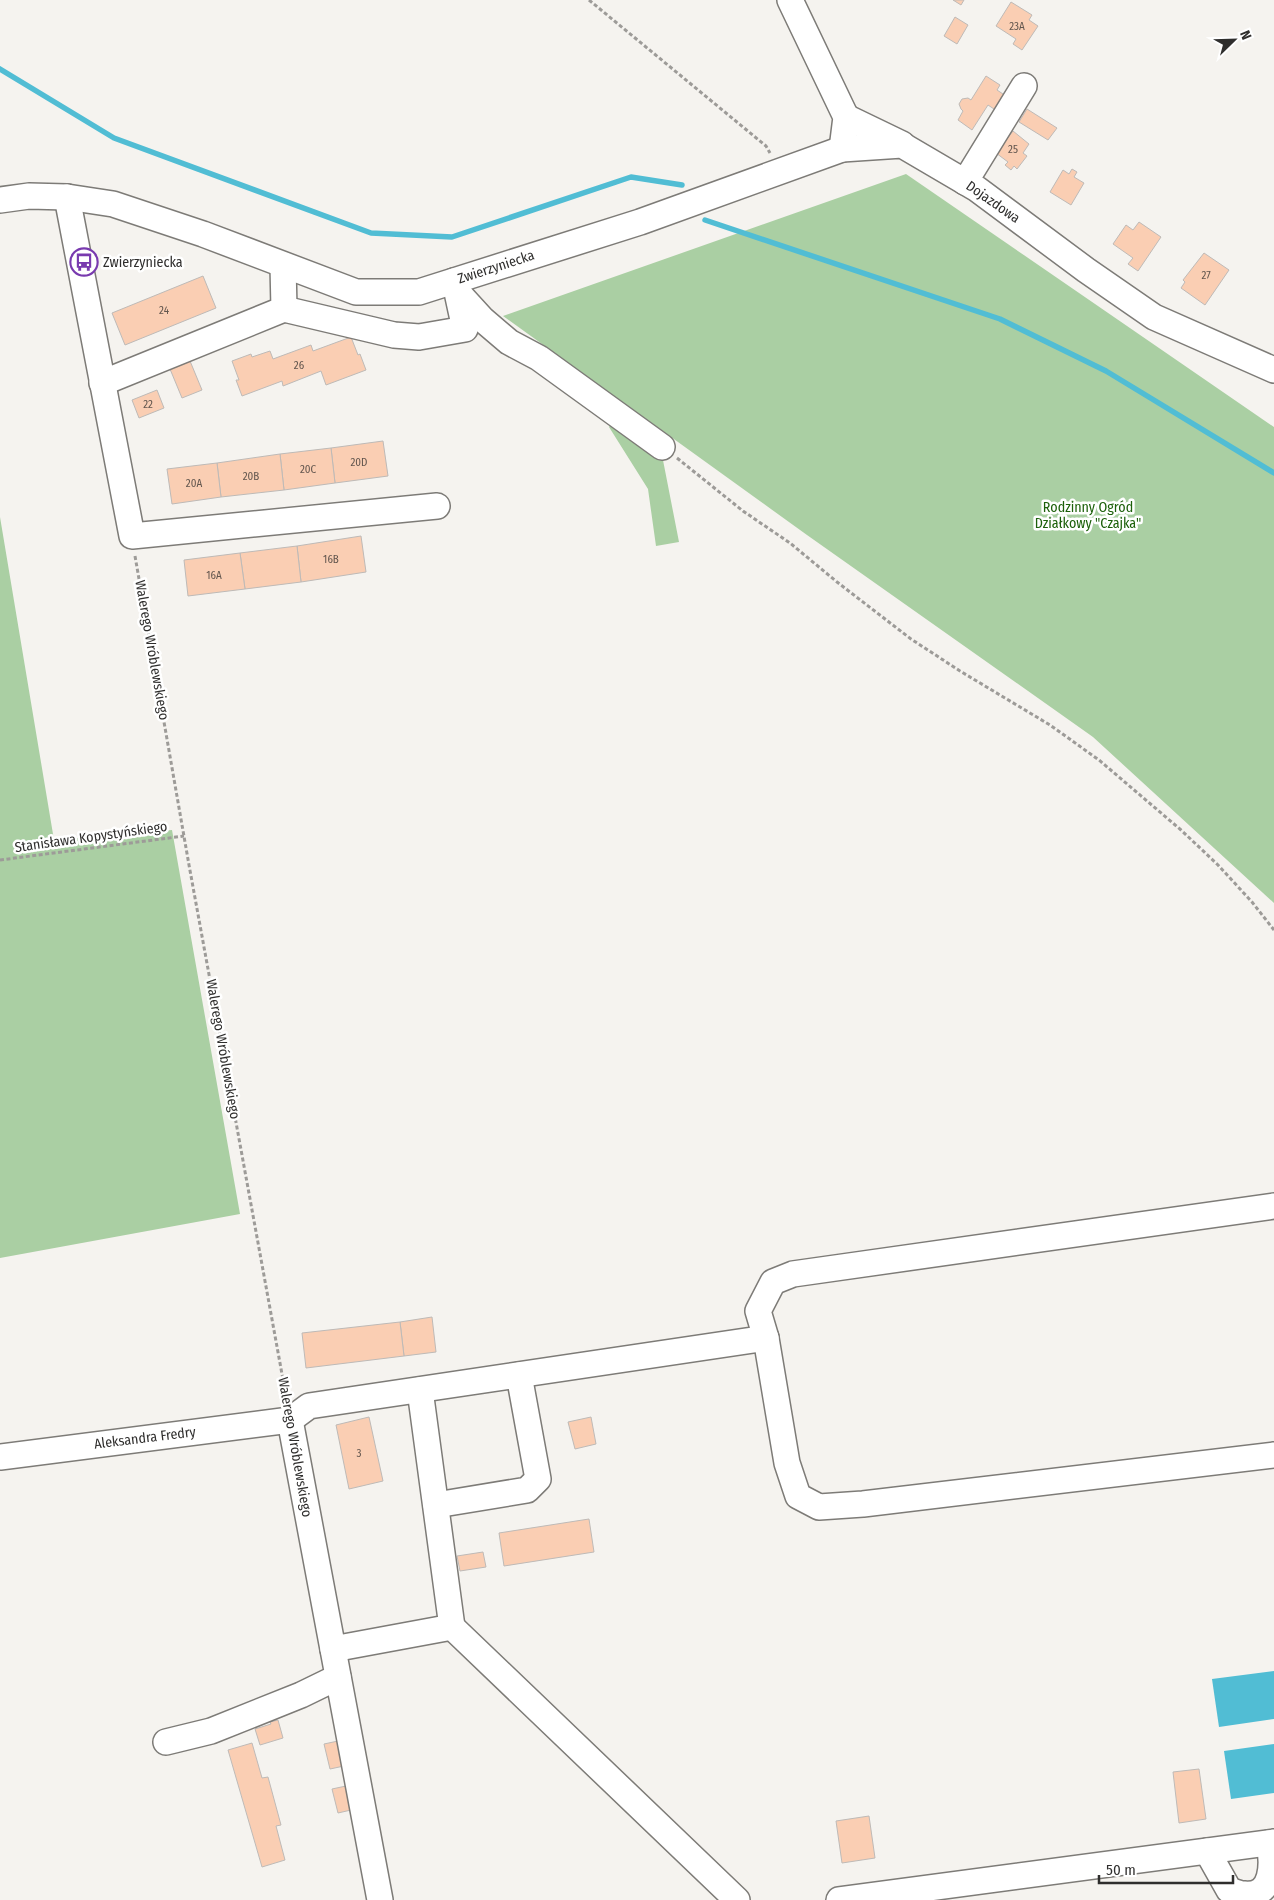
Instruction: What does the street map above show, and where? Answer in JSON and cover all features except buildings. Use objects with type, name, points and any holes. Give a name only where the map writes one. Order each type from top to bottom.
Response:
[{"type":"street","points":[[790,0],[846,117],[842,149],[902,145]]},
{"type":"street","points":[[964,182],[1024,86]]},
{"type":"street","name":"Dojazdowa","points":[[846,117],[902,145],[977,189],[1086,270],[1154,317],[1274,370]]},
{"type":"street","name":"Zwierzyniecka","points":[[0,200],[29,196],[67,197],[112,204],[202,234],[356,292],[419,292],[640,222],[842,149]]},
{"type":"street","points":[[67,197],[132,536],[437,506]]},
{"type":"street","points":[[283,265],[284,309]]},
{"type":"street","points":[[102,383],[284,309],[394,335],[419,337],[465,329],[454,281]]},
{"type":"street","points":[[454,281],[461,296],[482,319],[509,342],[539,358],[662,447]]},
{"type":"street","points":[[1274,1206],[793,1274],[773,1282],[758,1311],[766,1338],[787,1463],[798,1496],[819,1506],[862,1504],[1274,1454]]},
{"type":"street","points":[[290,1420],[309,1406],[766,1338]]},
{"type":"street","points":[[436,1505],[527,1490],[538,1479],[519,1375]]},
{"type":"street","points":[[420,1390],[452,1627],[729,1896]]},
{"type":"street","name":"Aleksandra Fredry","points":[[0,1457],[290,1420]]},
{"type":"street","name":"Walerego Wróblewskiego","points":[[290,1420],[380,1900]]},
{"type":"street","points":[[333,1649],[452,1627]]},
{"type":"street","points":[[166,1742],[210,1732],[301,1695],[338,1677]]},
{"type":"street","points":[[839,1900],[1207,1851],[1272,1843],[1272,1872],[1267,1883],[1259,1891],[1245,1895],[1229,1890],[1207,1851]]},
{"type":"path","points":[[589,0],[766,146],[779,172]]},
{"type":"path","points":[[662,447],[743,511],[790,543],[911,639],[960,672],[1050,725],[1099,760],[1181,830],[1218,865],[1252,902],[1274,930]]},
{"type":"path","name":"Walerego Wróblewskiego","points":[[132,536],[184,836],[290,1420]]},
{"type":"path","name":"Stanisława Kopystyńskiego","points":[[0,860],[184,836]]},
{"type":"green space","name":"Rodzinny Ogród Działkowy \"Czajka\"","points":[[906,174],[1274,427],[1274,903],[1093,737],[807,535],[503,316]]},
{"type":"green space","points":[[613,420],[662,455],[679,542],[656,546],[648,489],[609,427]]},
{"type":"green space","points":[[0,517],[54,840],[172,830],[240,1214],[0,1258]]},
{"type":"water","points":[[1274,1671],[1274,1719],[1219,1727],[1212,1679]]},
{"type":"water","points":[[1274,1744],[1274,1793],[1231,1799],[1224,1751]]},
{"type":"waterway","points":[[0,69],[114,138],[371,233],[452,237],[631,177],[682,185]]},
{"type":"waterway","points":[[705,220],[1000,319],[1106,371],[1274,473]]},
{"type":"place","name":"Zwierzyniecka","points":[[84,262]]}]
